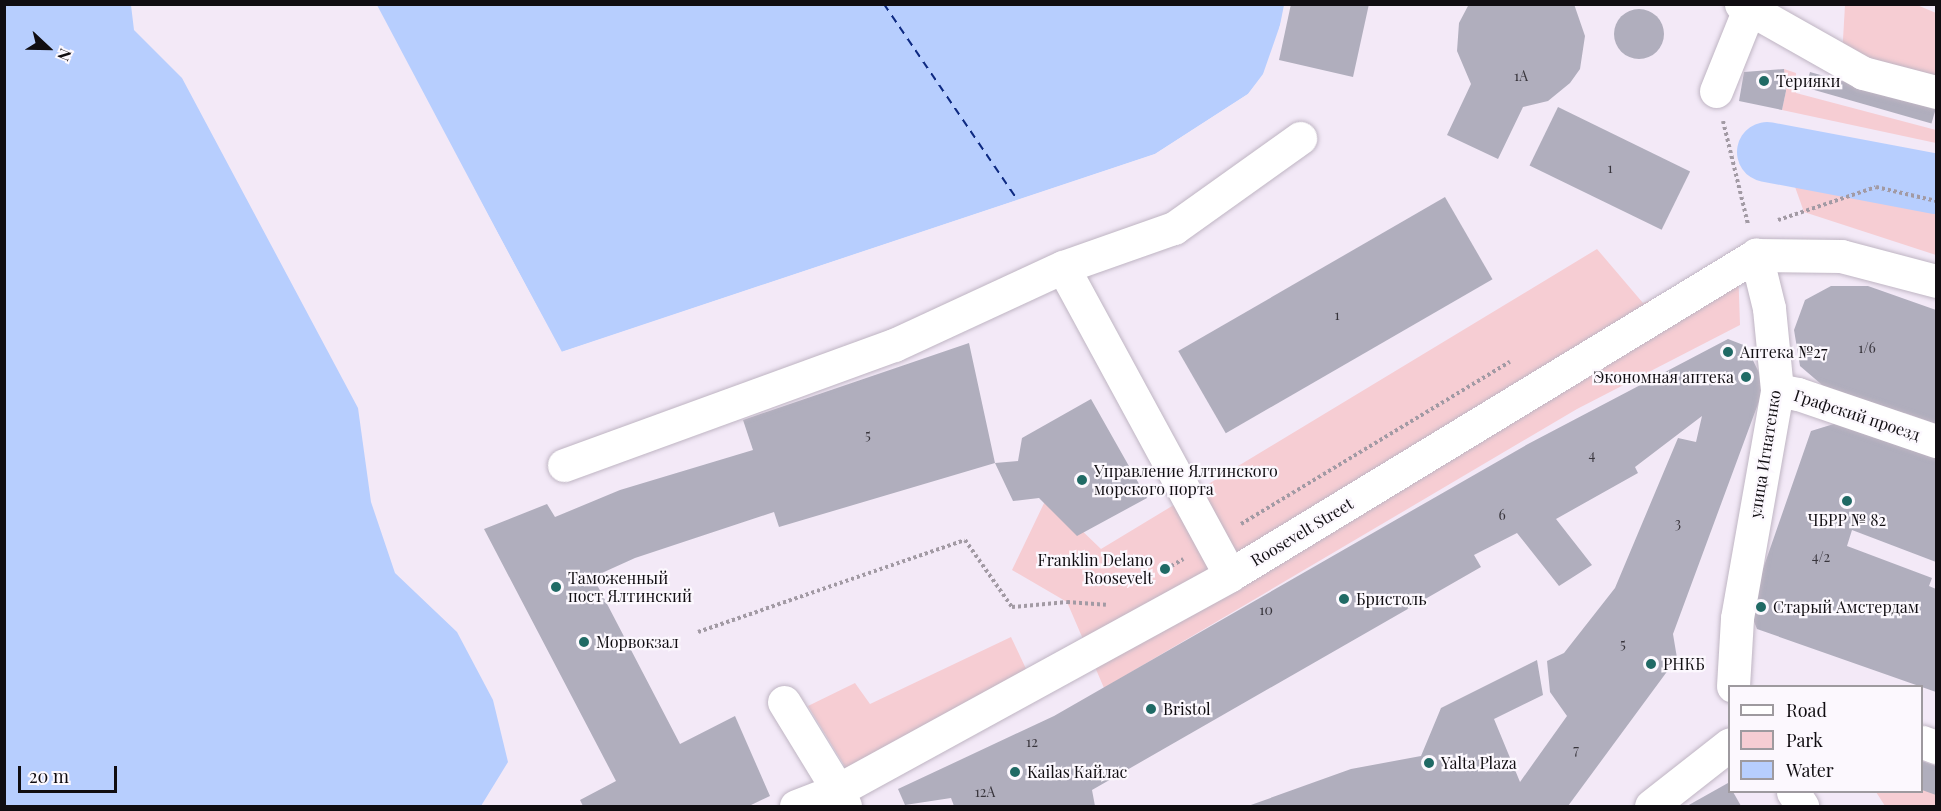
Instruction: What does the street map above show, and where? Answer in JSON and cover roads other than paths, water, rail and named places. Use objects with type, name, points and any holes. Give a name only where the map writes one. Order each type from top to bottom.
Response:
[{"type":"main road","points":[[1716,91],[1753,6],[1863,73],[1936,92]]},
{"type":"main road","points":[[564,465],[894,345],[1063,267],[1174,228],[1300,138]]},
{"type":"main road","points":[[1756,255],[1841,256],[1936,281]]},
{"type":"main road","name":"улица Игнатенко","points":[[1742,683],[1737,618],[1777,390],[1769,308],[1756,255]]},
{"type":"main road","name":"Roosevelt Street","points":[[796,807],[842,798],[1230,575],[1756,255]]},
{"type":"main road","points":[[1063,267],[1230,575]]},
{"type":"main road","name":"Графский проезд","points":[[1777,390],[1798,394],[1936,441]]},
{"type":"main road","points":[[784,702],[842,798]]},
{"type":"main road","points":[[1651,807],[1728,746]]},
{"type":"main road","points":[[1795,793],[1802,807]]},
{"type":"water","points":[[5,4],[131,5],[134,30],[182,78],[358,408],[371,502],[395,573],[457,632],[493,700],[508,762],[481,806],[5,806]]},
{"type":"water","points":[[377,5],[1284,5],[1276,45],[1263,75],[1248,94],[1155,154],[561,352]]},
{"type":"waterway","points":[[1767,152],[1936,184]]},
{"type":"place","name":"Терияки","points":[[1764,81]]},
{"type":"place","name":"Аптека №27","points":[[1728,352]]},
{"type":"place","name":"Экономная аптека","points":[[1746,377]]},
{"type":"place","name":"Управление Ялтинского морского порта","points":[[1082,480]]},
{"type":"place","name":"ЧБРР № 82","points":[[1847,501]]},
{"type":"place","name":"Franklin Delano Roosevelt","points":[[1165,569]]},
{"type":"place","name":"Таможенный пост Ялтинский","points":[[556,587]]},
{"type":"place","name":"Бристоль","points":[[1344,599]]},
{"type":"place","name":"Старый Амстердам","points":[[1761,607]]},
{"type":"place","name":"Морвокзал","points":[[584,642]]},
{"type":"place","name":"РНКБ","points":[[1651,664]]},
{"type":"place","name":"Bristol","points":[[1151,709]]},
{"type":"place","name":"Yalta Plaza","points":[[1429,763]]},
{"type":"place","name":"Kailas Кайлас","points":[[1015,772]]}]
